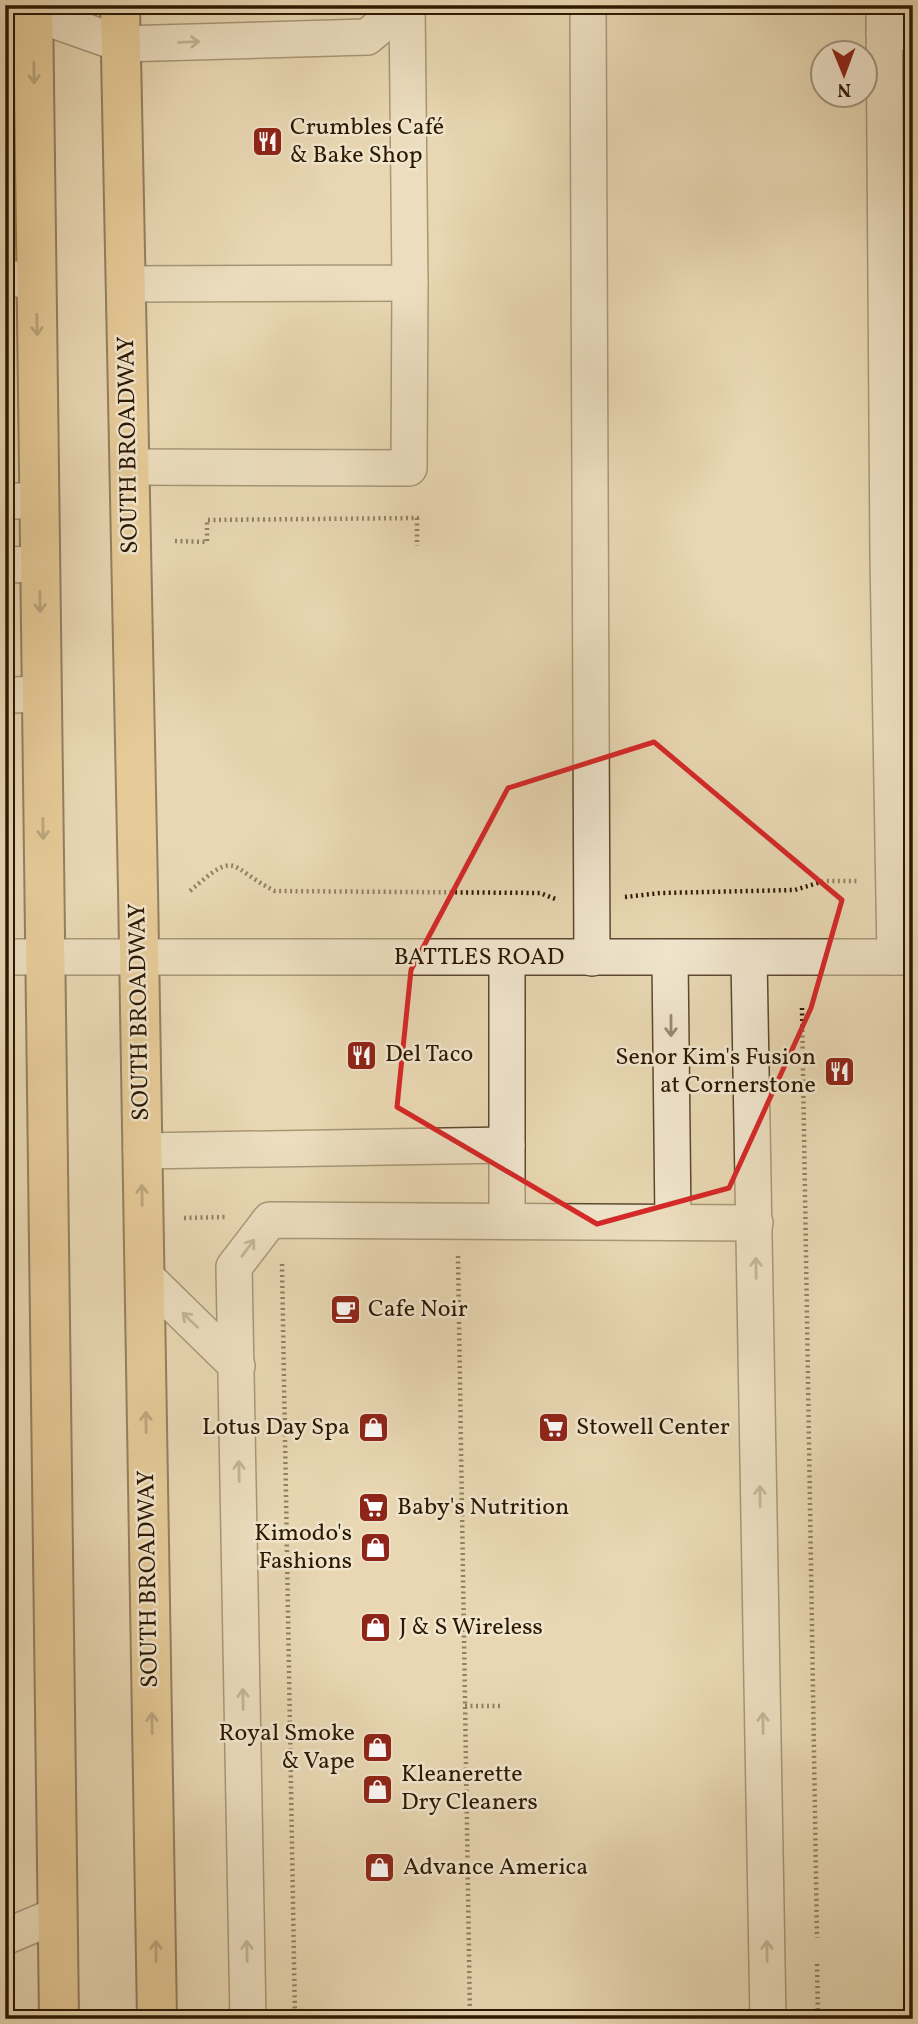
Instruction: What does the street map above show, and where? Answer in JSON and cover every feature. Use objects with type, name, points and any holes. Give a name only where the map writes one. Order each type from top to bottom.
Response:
[{"type":"main road","name":"SOUTH BROADWAY","points":[[120,5],[157,2019]]},
{"type":"main road","points":[[31,9],[21,279],[23,564],[16,695],[45,957],[59,2019]]},
{"type":"street","points":[[31,9],[121,44],[367,37],[406,5]]},
{"type":"street","points":[[130,467],[409,468],[410,283],[406,5]]},
{"type":"street","points":[[588,5],[592,958]]},
{"type":"street","points":[[894,24],[899,295],[902,795],[893,880],[904,957]]},
{"type":"street","points":[[126,284],[410,283]]},
{"type":"street","name":"BATTLES ROAD","points":[[5,957],[904,957]]},
{"type":"street","points":[[507,958],[507,1221]]},
{"type":"street","points":[[670,958],[673,1222]]},
{"type":"street","points":[[749,958],[768,2019]]},
{"type":"street","points":[[141,1151],[507,1145]]},
{"type":"street","points":[[248,2019],[234,1267],[270,1220],[755,1223]]},
{"type":"street","points":[[144,1275],[237,1366]]},
{"type":"street","points":[[5,1937],[57,1915]]},
{"type":"path","points":[[175,541],[207,542],[208,520],[417,519],[417,546]]},
{"type":"path","points":[[190,891],[216,869],[232,865],[275,891],[540,893],[573,905],[660,893],[795,890],[824,881],[893,880]]},
{"type":"path","points":[[802,1008],[817,1938]]},
{"type":"path","points":[[184,1217],[239,1217]]},
{"type":"path","points":[[458,1252],[470,2019]]},
{"type":"path","points":[[282,1256],[295,2019]]},
{"type":"path","points":[[465,1706],[500,1706]]},
{"type":"path","points":[[817,1964],[818,2019]]},
{"type":"highlighted area","points":[[654,742],[842,900],[811,1008],[729,1188],[597,1224],[397,1107],[411,970],[508,788]]},
{"type":"place","name":"Crumbles Café & Bake Shop","points":[[267,142]]},
{"type":"place","name":"Del Taco","points":[[362,1055]]},
{"type":"place","name":"Senor Kim's Fusion at Cornerstone","points":[[839,1072]]},
{"type":"place","name":"Cafe Noir","points":[[345,1310]]},
{"type":"place","name":"Lotus Day Spa","points":[[373,1428]]},
{"type":"place","name":"Stowell Center","points":[[553,1428]]},
{"type":"place","name":"Baby's Nutrition","points":[[374,1508]]},
{"type":"place","name":"Kimodo's Fashions","points":[[375,1548]]},
{"type":"place","name":"J & S Wireless","points":[[376,1628]]},
{"type":"place","name":"Royal Smoke & Vape","points":[[378,1748]]},
{"type":"place","name":"Kleanerette Dry Cleaners","points":[[378,1789]]},
{"type":"place","name":"Advance America","points":[[380,1868]]}]
